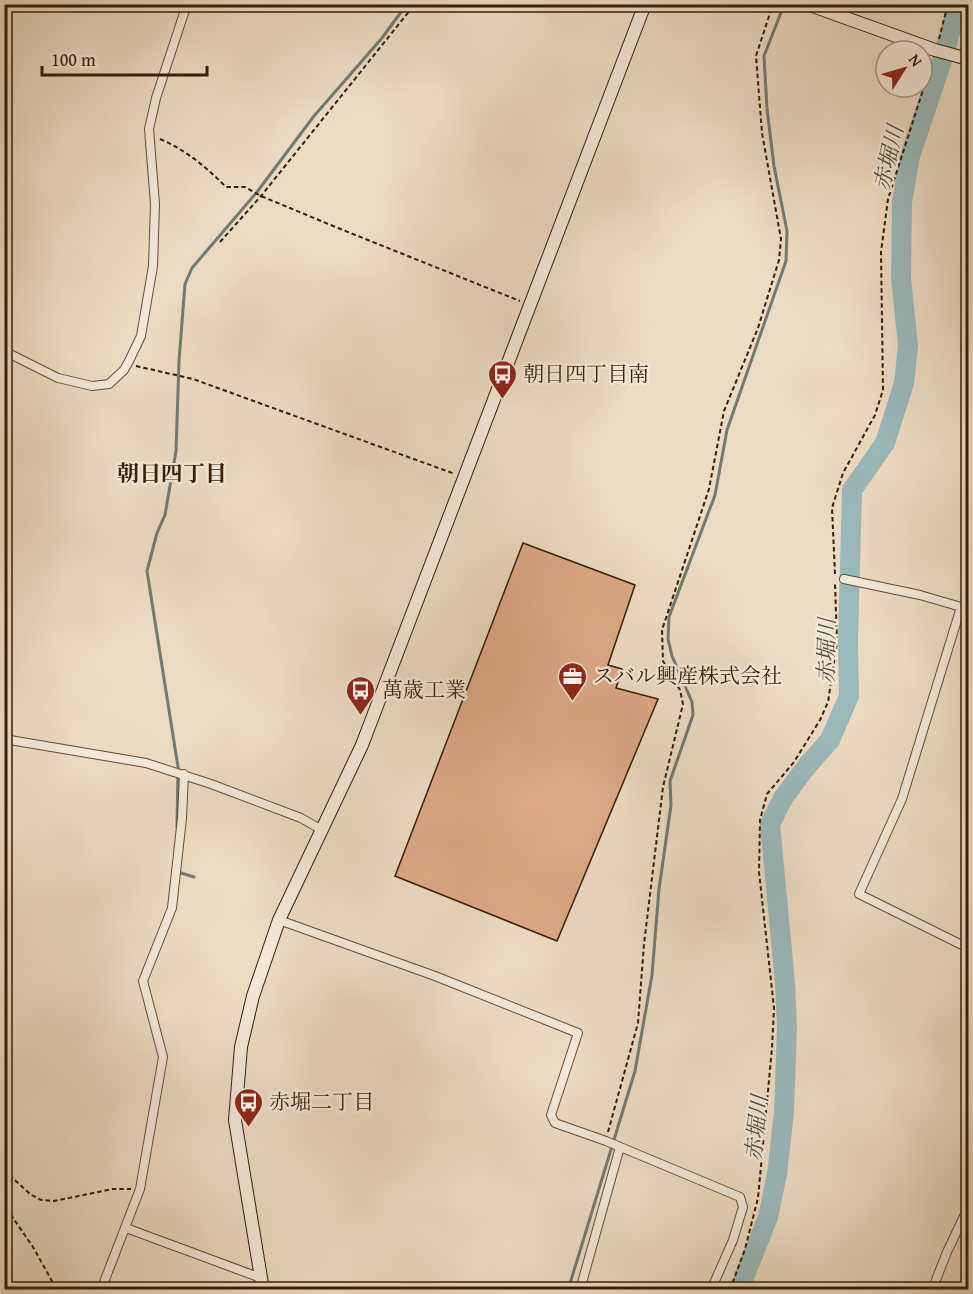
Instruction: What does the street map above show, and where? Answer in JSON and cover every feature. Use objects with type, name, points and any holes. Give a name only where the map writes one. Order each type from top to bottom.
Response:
[{"type":"street","points":[[6,355],[58,378],[92,386],[109,384],[124,370],[129,361],[141,336],[153,266],[155,204],[149,134],[156,98],[187,4]]},
{"type":"street","points":[[262,1284],[235,1120],[241,1047],[253,996],[279,920],[362,745],[645,4]]},
{"type":"street","points":[[807,4],[936,50],[969,59]]},
{"type":"street","points":[[844,579],[921,595],[965,608],[945,656],[902,799],[858,894],[969,948]]},
{"type":"street","points":[[4,739],[146,763],[184,774],[301,818],[322,830]]},
{"type":"street","points":[[101,1290],[140,1190],[163,1057],[143,981],[171,908],[182,818],[184,774]]},
{"type":"street","points":[[279,920],[435,976],[578,1032],[551,1115],[555,1123],[606,1141],[740,1197],[743,1207],[733,1240],[711,1290]]},
{"type":"street","points":[[580,1290],[620,1148]]},
{"type":"street","points":[[932,1290],[947,1252],[969,1208]]},
{"type":"street","points":[[126,1228],[262,1284]]},
{"type":"path","points":[[220,242],[261,196],[415,4]]},
{"type":"path","points":[[606,1141],[638,1023],[644,944],[663,787],[683,704],[680,690],[663,661],[662,630],[709,489],[724,411],[758,328],[778,261],[781,239],[762,133],[756,56],[773,4]]},
{"type":"path","points":[[730,1290],[745,1249],[758,1198],[772,1048],[774,1008],[759,872],[760,820],[767,794],[794,762],[820,720],[828,702],[837,642],[832,508],[843,473],[875,415],[883,390],[882,252],[888,199],[936,50],[948,4]]},
{"type":"path","points":[[149,134],[178,147],[208,169],[226,187],[245,187],[261,196],[530,305]]},
{"type":"path","points":[[129,361],[137,367],[193,379],[464,477]]},
{"type":"path","points":[[4,1170],[30,1194],[41,1200],[54,1201],[113,1189],[140,1190]]},
{"type":"path","points":[[4,1201],[57,1290]]},
{"type":"building","points":[[523,543],[635,585],[608,665],[622,669],[616,688],[658,699],[557,941],[395,876]]},
{"type":"waterway","points":[[177,827],[178,767],[147,571],[157,533],[165,515],[176,451],[179,361],[185,284],[192,268],[257,192],[314,116],[382,38],[407,4]]},
{"type":"waterway","points":[[568,1290],[635,1071],[652,975],[659,889],[671,805],[670,781],[693,715],[692,702],[672,656],[668,639],[669,617],[715,495],[727,430],[786,261],[787,231],[774,166],[767,109],[764,56],[782,10],[782,4]]},
{"type":"waterway","name":"赤堀川","points":[[739,1290],[768,1217],[777,1174],[784,1112],[787,1027],[785,983],[770,824],[783,798],[830,740],[849,696],[848,641],[852,490],[885,443],[904,383],[908,346],[901,278],[902,202],[910,156],[940,67],[958,4]]},
{"type":"waterway","points":[[178,872],[194,877]]},
{"type":"place","name":"朝日四丁目南","points":[[502,400]]},
{"type":"place","name":"スバル興産株式会社","points":[[572,702]]},
{"type":"place","name":"萬歳工業","points":[[361,716]]},
{"type":"place","name":"赤堀二丁目","points":[[248,1128]]},
{"type":"district","name":"朝日四丁目","points":[[172,473]]}]
